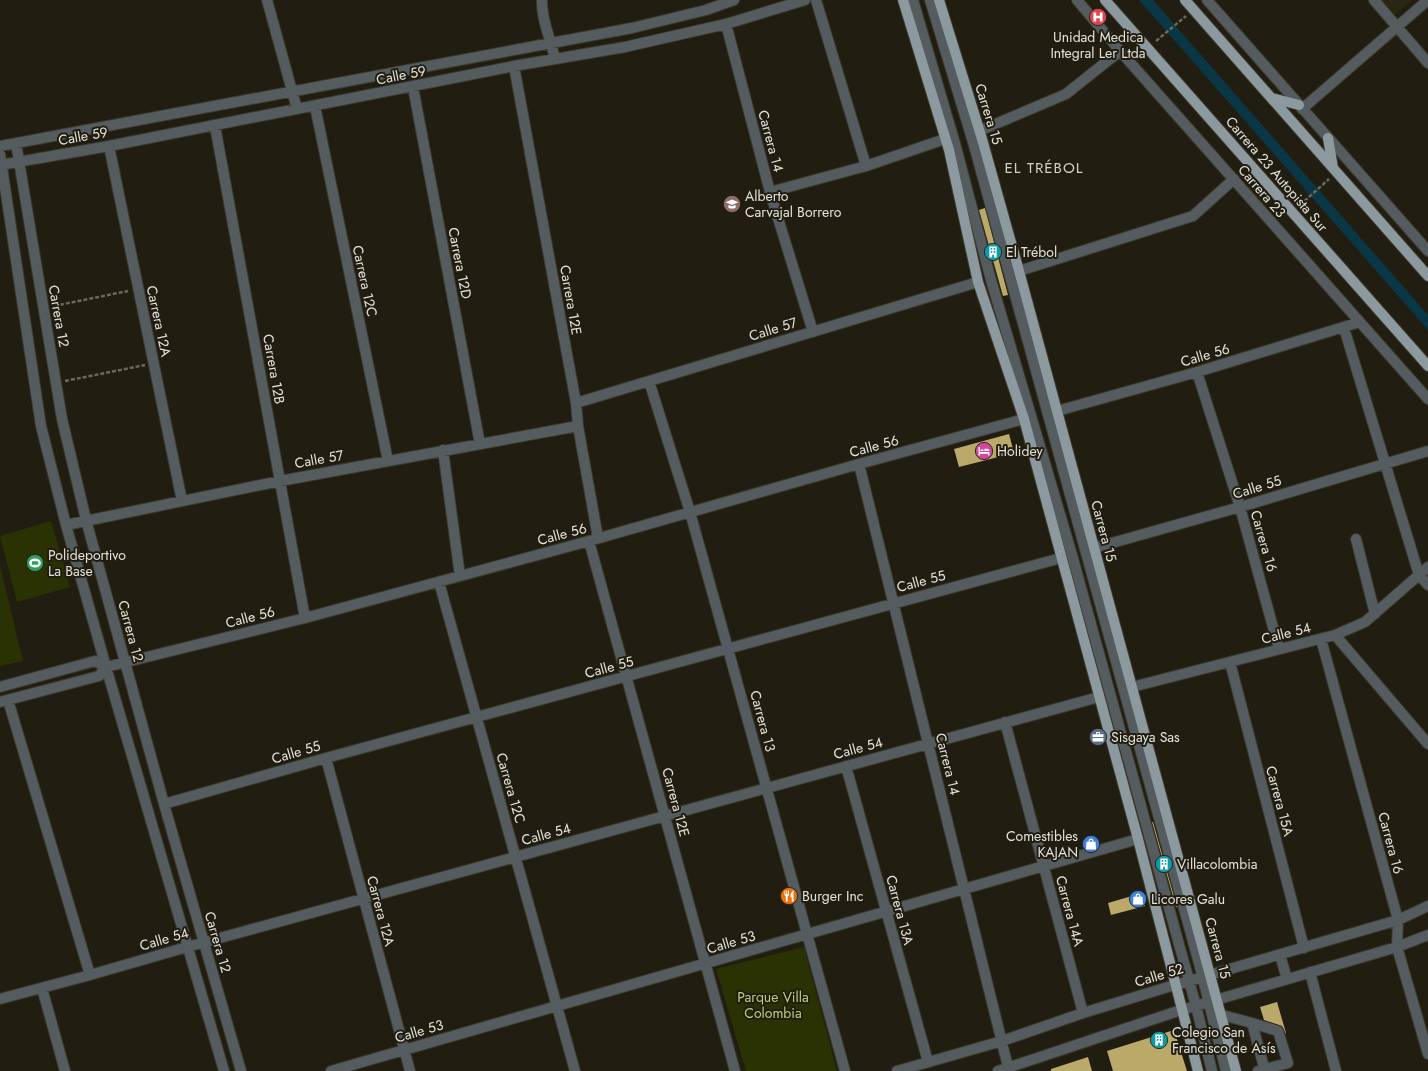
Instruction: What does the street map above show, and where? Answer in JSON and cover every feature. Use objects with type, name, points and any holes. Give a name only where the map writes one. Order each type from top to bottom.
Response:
[{"type":"main road","points":[[903,0],[945,138],[978,282],[1024,419],[1138,839],[1198,1071]]},
{"type":"main road","name":"Carrera 15","points":[[939,0],[979,131],[1019,271],[1132,687],[1213,1000],[1222,1015],[1236,1071]]},
{"type":"main road","name":"Carrera 23 Autopista Sur","points":[[1105,0],[1428,366]]},
{"type":"main road","points":[[1186,0],[1428,276]]},
{"type":"main road","points":[[1272,98],[1301,107]]},
{"type":"main road","points":[[1328,138],[1333,168]]},
{"type":"street","points":[[267,0],[297,109]]},
{"type":"street","points":[[542,0],[543,16],[552,43],[555,59]]},
{"type":"street","name":"Calle 59","points":[[0,146],[632,28],[706,10],[734,0]]},
{"type":"street","name":"Calle 59","points":[[1,161],[19,161],[109,146],[514,66],[625,47],[712,28],[805,0]]},
{"type":"street","points":[[816,0],[866,166]]},
{"type":"street","points":[[913,0],[956,147],[991,280],[1072,555],[1196,1006],[1212,1071]]},
{"type":"street","points":[[930,0],[977,157],[1207,976]]},
{"type":"street","name":"Carrera 23","points":[[1077,0],[1120,51],[1428,399]]},
{"type":"street","points":[[1207,0],[1428,251]]},
{"type":"street","points":[[1374,0],[1428,63]]},
{"type":"street","points":[[1301,107],[1428,0]]},
{"type":"street","points":[[706,10],[712,28]]},
{"type":"street","name":"Carrera 14","points":[[726,24],[770,192],[813,332]]},
{"type":"street","points":[[979,131],[1066,94],[1120,51]]},
{"type":"street","name":"Carrera 12E","points":[[514,66],[576,403],[594,540],[627,676],[736,1071]]},
{"type":"street","name":"Carrera 12D","points":[[413,87],[480,444]]},
{"type":"street","name":"Carrera 12C","points":[[315,106],[388,461]]},
{"type":"street","name":"Carrera 12B","points":[[215,126],[305,618]]},
{"type":"street","points":[[770,192],[866,166],[945,138]]},
{"type":"street","name":"Carrera 12","points":[[16,143],[62,419],[86,520],[164,804],[241,1071]]},
{"type":"street","name":"Carrera 12A","points":[[109,146],[182,501]]},
{"type":"street","points":[[1,161],[40,426],[106,667],[224,1071]]},
{"type":"street","points":[[1019,271],[1194,216],[1234,179]]},
{"type":"street","name":"Calle 57","points":[[576,403],[978,282]]},
{"type":"street","name":"Calle 56","points":[[1057,411],[1197,372],[1360,322]]},
{"type":"street","points":[[1344,328],[1419,575],[1428,586]]},
{"type":"street","name":"Carrera 16","points":[[1197,372],[1240,507],[1279,649]]},
{"type":"street","name":"Carrera 13","points":[[649,381],[690,512],[845,1071]]},
{"type":"street","name":"Calle 56","points":[[4,701],[99,676],[106,667],[305,618],[439,582],[1024,419]]},
{"type":"street","name":"Calle 57","points":[[66,525],[280,481],[578,426]]},
{"type":"street","points":[[443,450],[460,576]]},
{"type":"street","name":"Calle 55","points":[[1094,548],[1240,507],[1428,451]]},
{"type":"street","name":"Carrera 14","points":[[859,464],[1009,1070]]},
{"type":"street","points":[[1356,539],[1374,614]]},
{"type":"street","name":"Calle 55","points":[[164,804],[326,758],[1061,558]]},
{"type":"street","name":"Calle 54","points":[[1132,687],[1335,635],[1365,622],[1428,567]]},
{"type":"street","name":"Carrera 12C","points":[[439,582],[575,1071]]},
{"type":"street","points":[[1335,635],[1428,744]]},
{"type":"street","name":"Carrera 16","points":[[1321,639],[1398,920],[1396,947],[1428,1054]]},
{"type":"street","points":[[0,687],[95,661],[106,667]]},
{"type":"street","name":"Carrera 15A","points":[[1230,662],[1304,948]]},
{"type":"street","name":"Calle 54","points":[[0,999],[90,975],[187,946],[1099,697]]},
{"type":"street","points":[[4,701],[90,975]]},
{"type":"street","name":"Carrera 14A","points":[[1005,722],[1083,1013]]},
{"type":"street","name":"Carrera 12A","points":[[326,758],[410,1071]]},
{"type":"street","name":"Carrera 13A","points":[[846,766],[928,1062]]},
{"type":"street","name":"Calle 53","points":[[331,1071],[1138,839]]},
{"type":"street","name":"Calle 52","points":[[897,1071],[1002,1041],[1083,1013],[1189,981],[1398,920],[1428,906]]},
{"type":"street","points":[[998,1071],[1009,1070],[1183,1009],[1396,947],[1428,935]]},
{"type":"street","points":[[1280,955],[1287,979]]},
{"type":"street","points":[[1310,972],[1336,1071]]},
{"type":"street","points":[[42,988],[65,1071]]},
{"type":"street","points":[[1213,1000],[1226,1071]]},
{"type":"street","points":[[1222,1015],[1252,1023],[1278,1031],[1288,1063],[1263,1070],[1252,1023]]},
{"type":"path","points":[[1160,37],[1179,21]]},
{"type":"path","points":[[1306,200],[1323,185]]},
{"type":"path","points":[[54,306],[138,289]]},
{"type":"path","points":[[65,381],[154,363]]},
{"type":"shaded area","points":[[1382,0],[1412,0],[1395,15]]},
{"type":"green space","name":"Polideportivo La Base","points":[[51,521],[70,587],[17,602],[0,536]]},
{"type":"green space","points":[[0,566],[23,661],[0,666]]},
{"type":"green space","name":"Parque Villa Colombia","points":[[804,947],[837,1071],[746,1071],[716,969]]},
{"type":"water","points":[[1139,0],[1153,0],[1428,315],[1428,330]]},
{"type":"building","points":[[985,208],[1008,295],[1003,296],[979,210]]},
{"type":"building","name":"Holidey","points":[[1009,434],[1014,453],[959,467],[954,449]]},
{"type":"building","points":[[1153,822],[1177,907],[1176,907]]},
{"type":"building","points":[[1142,893],[1145,906],[1111,915],[1108,903]]},
{"type":"building","points":[[1277,1002],[1286,1034],[1282,1026],[1264,1020],[1260,1007]]},
{"type":"building","name":"Colegio San Francisco de Asís","points":[[1174,1030],[1187,1071],[1113,1071],[1107,1051]]},
{"type":"building","points":[[1088,1057],[1092,1071],[1051,1071],[1051,1069]]},
{"type":"place","name":"Unidad Medica Integral Ler Ltda","points":[[1098,17]]},
{"type":"place","name":"Alberto Carvajal Borrero","points":[[732,204]]},
{"type":"place","name":"El Trébol","points":[[993,252]]},
{"type":"place","name":"Holidey","points":[[984,451]]},
{"type":"place","name":"Polideportivo La Base","points":[[35,563]]},
{"type":"place","name":"Sisgaya Sas","points":[[1098,737]]},
{"type":"place","name":"Comestibles KAJAN","points":[[1091,844]]},
{"type":"place","name":"Villacolombia","points":[[1164,864]]},
{"type":"place","name":"Burger Inc","points":[[789,896]]},
{"type":"place","name":"Licores Galu","points":[[1138,899]]},
{"type":"place","name":"Colegio San Francisco de Asís","points":[[1159,1040]]},
{"type":"district","name":"EL TRÉBOL","points":[[1044,168]]}]
